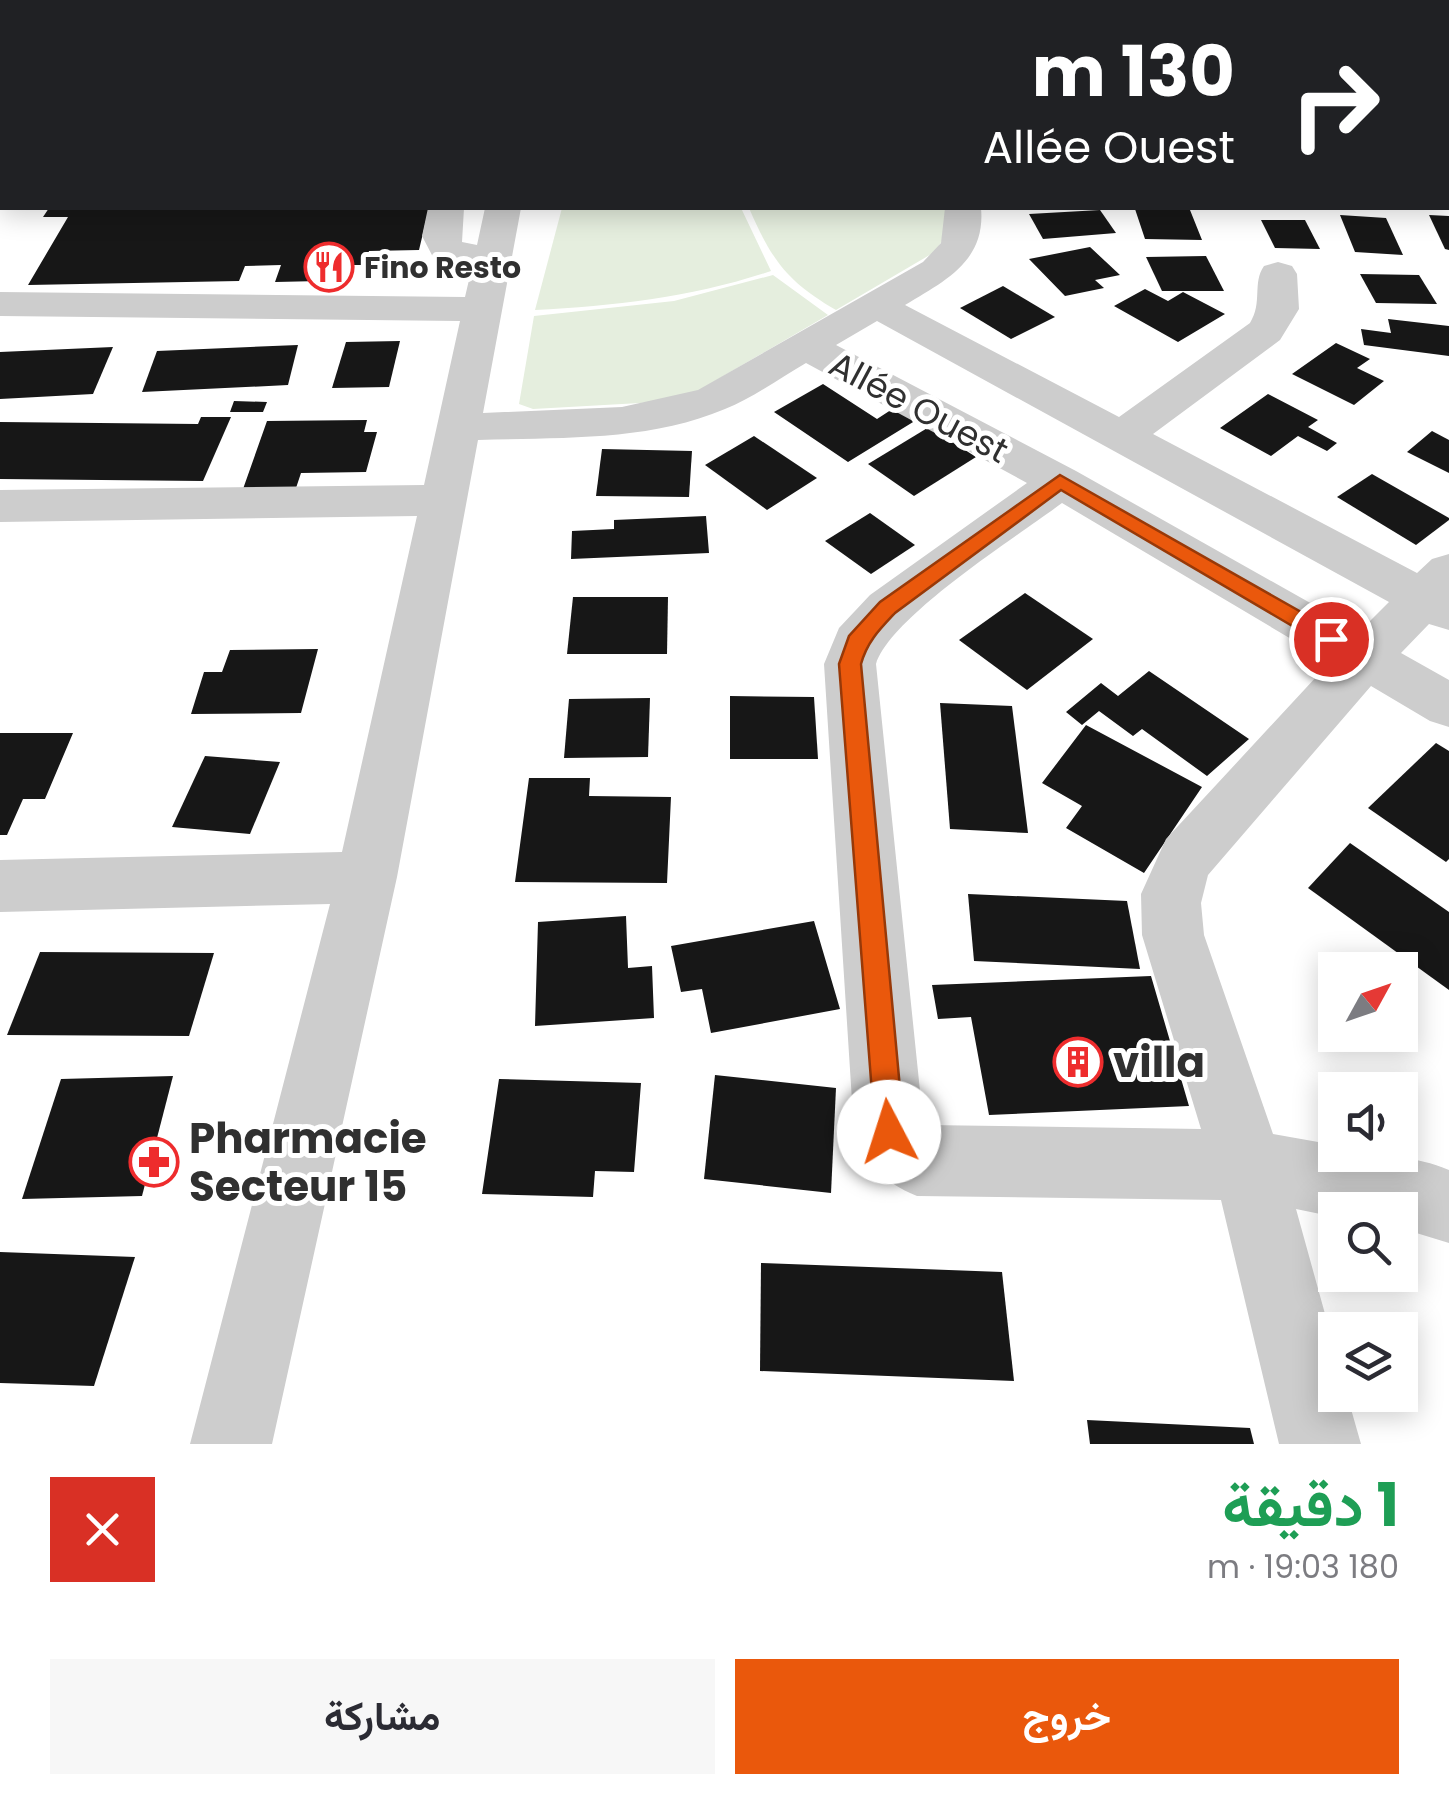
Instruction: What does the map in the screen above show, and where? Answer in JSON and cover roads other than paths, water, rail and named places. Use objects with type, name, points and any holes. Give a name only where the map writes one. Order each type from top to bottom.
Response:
[{"type":"street","points":[[446,210],[441,236],[446,249],[468,256],[493,257]]},
{"type":"street","points":[[461,427],[668,414],[713,400],[950,259],[964,234],[964,210]]},
{"type":"street","points":[[0,304],[493,257]]},
{"type":"street","points":[[231,1444],[366,877],[493,257]]},
{"type":"street","points":[[1123,435],[1266,331],[1279,309],[1278,274]]},
{"type":"street","name":"Allée Ouest","points":[[876,304],[1123,435],[1440,593]]},
{"type":"street","name":"Allée Ouest","points":[[806,346],[1060,482],[1449,706]]},
{"type":"street","points":[[1060,482],[888,608],[857,642],[850,664],[889,1132],[900,1148],[916,1160],[1248,1166],[1427,1197],[1449,1207]]},
{"type":"street","points":[[0,506],[445,500]]},
{"type":"street","points":[[1320,1444],[1248,1166],[1173,935],[1168,904],[1172,884],[1187,858],[1364,658],[1440,593]]},
{"type":"street","points":[[0,886],[366,877]]},
{"type":"place","name":"Fino Resto","points":[[329,267]]},
{"type":"place","name":"villa","points":[[1078,1062]]},
{"type":"place","name":"Pharmacie Secteur 15","points":[[154,1162]]}]
